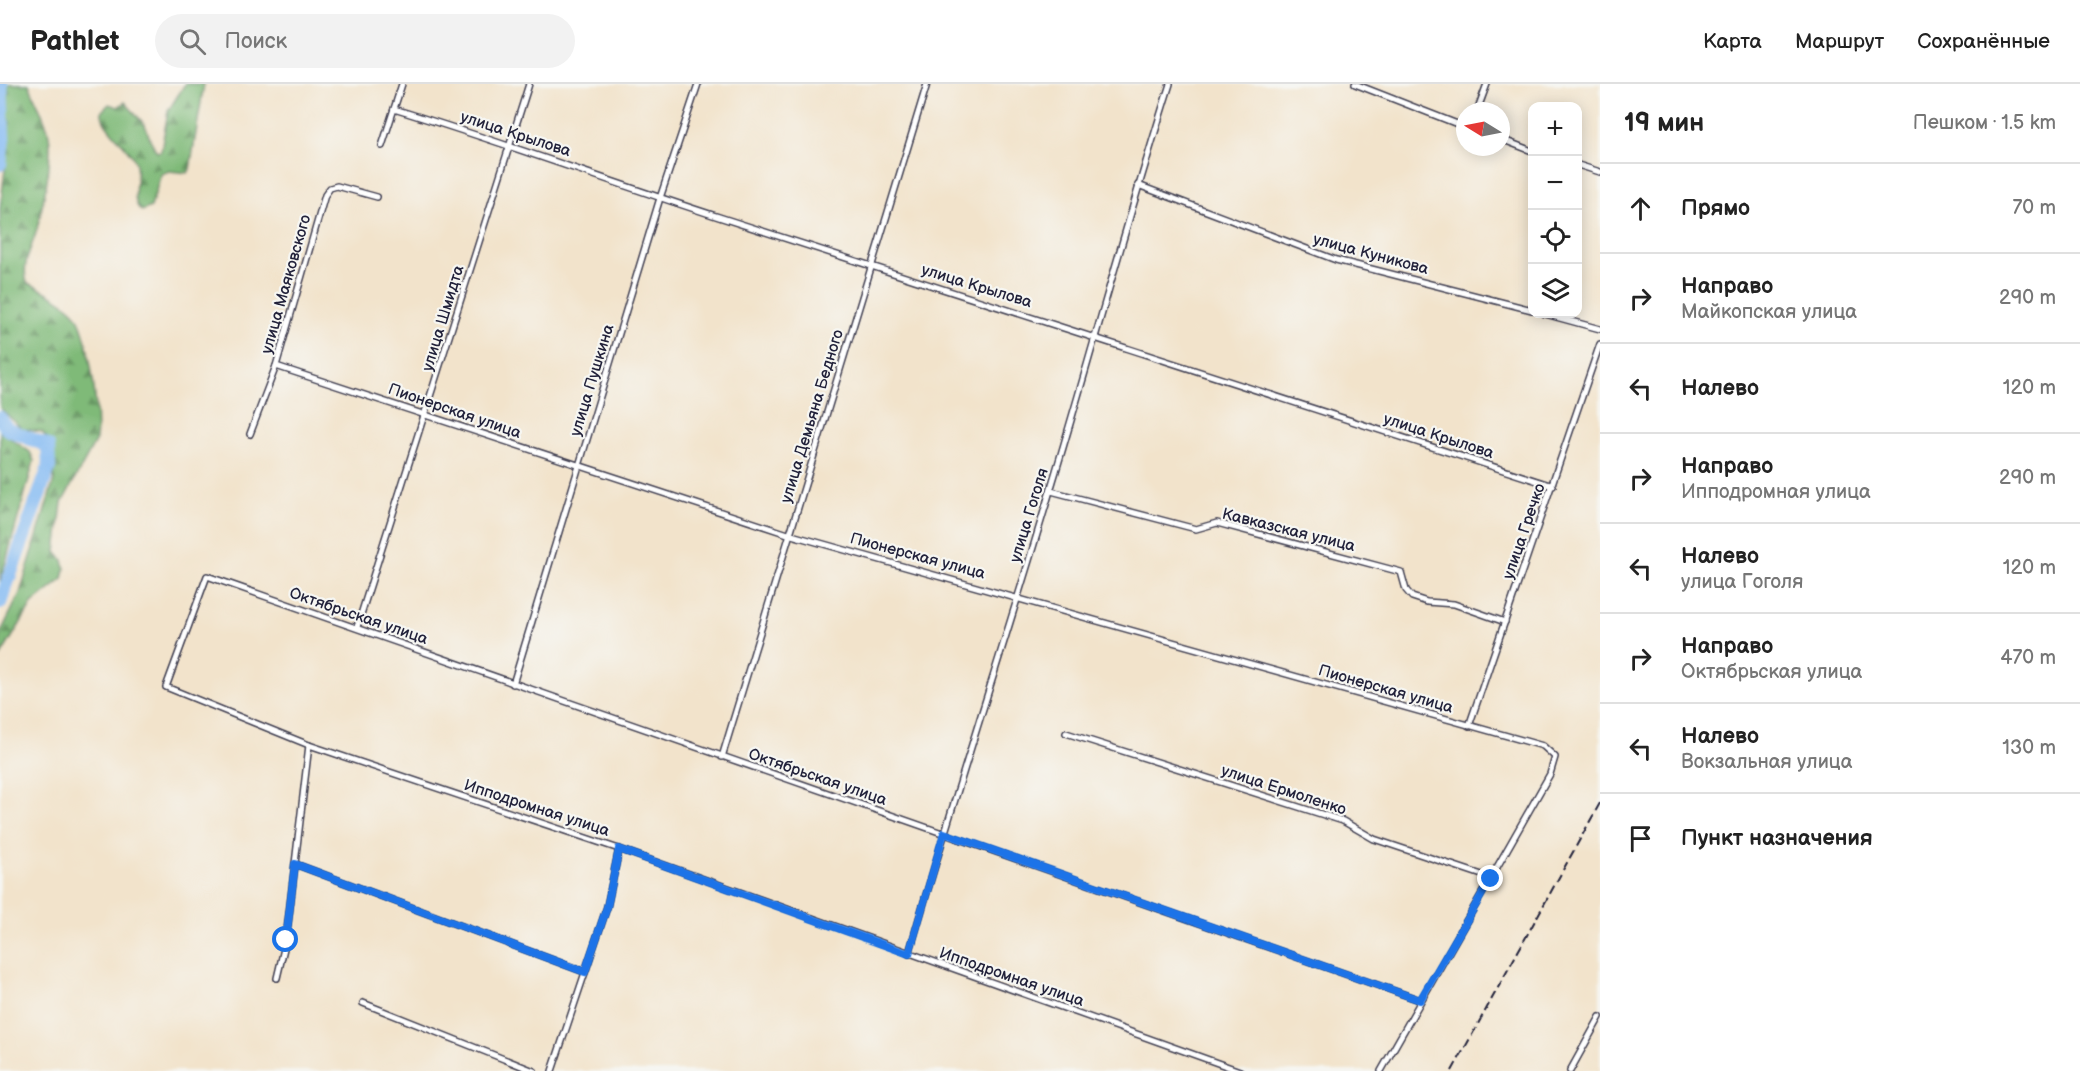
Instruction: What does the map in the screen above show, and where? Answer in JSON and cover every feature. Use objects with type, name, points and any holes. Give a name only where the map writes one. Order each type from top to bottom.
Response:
[{"type":"street","points":[[382,146],[402,84]]},
{"type":"street","name":"улица Шмидта","points":[[357,627],[529,84]]},
{"type":"street","name":"улица Пушкина","points":[[513,684],[660,198],[698,84]]},
{"type":"street","name":"улица Демьяна Бедного","points":[[722,757],[788,534],[927,84]]},
{"type":"street","name":"улица Гоголя","points":[[909,954],[944,833],[1051,491],[1138,185],[1170,84]]},
{"type":"street","points":[[1355,84],[1456,123]]},
{"type":"street","points":[[1480,102],[1488,84]]},
{"type":"street","name":"улица Крылова","points":[[394,109],[510,144],[660,198],[1094,336],[1552,486]]},
{"type":"street","points":[[1510,142],[1528,148]]},
{"type":"street","points":[[1582,166],[1600,172]]},
{"type":"street","name":"улица Куникова","points":[[1138,185],[1336,260],[1528,309]]},
{"type":"street","name":"улица Маяковского","points":[[250,434],[276,366],[325,195],[330,188],[337,186],[377,197]]},
{"type":"street","points":[[1560,318],[1600,329]]},
{"type":"street","name":"улица Гречко","points":[[1469,726],[1600,344]]},
{"type":"street","name":"Пионерская улица","points":[[276,366],[426,413],[578,466],[788,534],[1543,746],[1555,757],[1550,774],[1491,879]]},
{"type":"street","name":"Кавказская улица","points":[[1051,491],[1196,529],[1217,522],[1401,572],[1406,590],[1412,597],[1427,602],[1454,604],[1505,622]]},
{"type":"street","name":"Октябрьская улица","points":[[166,687],[207,576],[1420,1000]]},
{"type":"street","name":"Ипподромная улица","points":[[166,687],[309,745],[619,849],[1240,1071]]},
{"type":"street","name":"улица Ермоленко","points":[[1066,733],[1343,821],[1374,839],[1491,879]]},
{"type":"street","points":[[277,978],[286,940],[309,745]]},
{"type":"street","points":[[552,1071],[607,907],[619,849]]},
{"type":"street","points":[[295,864],[585,972]]},
{"type":"street","points":[[1381,1071],[1491,879]]},
{"type":"street","points":[[363,1003],[534,1071]]},
{"type":"street","points":[[1570,1071],[1600,1017]]},
{"type":"green space","points":[[7,84],[29,84],[45,122],[50,146],[44,198],[26,262],[27,283],[47,292],[77,316],[90,358],[97,428],[96,440],[62,503],[56,552],[63,560],[65,569],[63,579],[32,604],[0,657],[0,634],[20,593],[54,480],[54,448],[42,432],[22,429],[0,408],[0,209],[9,138]]},
{"type":"green space","points":[[185,84],[204,84],[190,169],[188,173],[169,171],[161,174],[151,207],[142,211],[138,207],[135,195],[137,174],[135,161],[105,123],[102,111],[109,104],[118,107],[125,102],[145,125],[157,152],[161,151],[168,111]]},
{"type":"green space","points":[[0,431],[30,452],[34,461],[0,582]]},
{"type":"waterway","points":[[0,164],[3,138],[1,84]]},
{"type":"waterway","points":[[0,418],[7,429],[48,446],[49,467],[0,603]]},
{"type":"railway","points":[[1452,1071],[1600,803]]},
{"type":"route","points":[[286,940],[295,864],[585,972],[607,907],[619,849],[909,954],[944,833],[1420,1000],[1491,879]]}]
